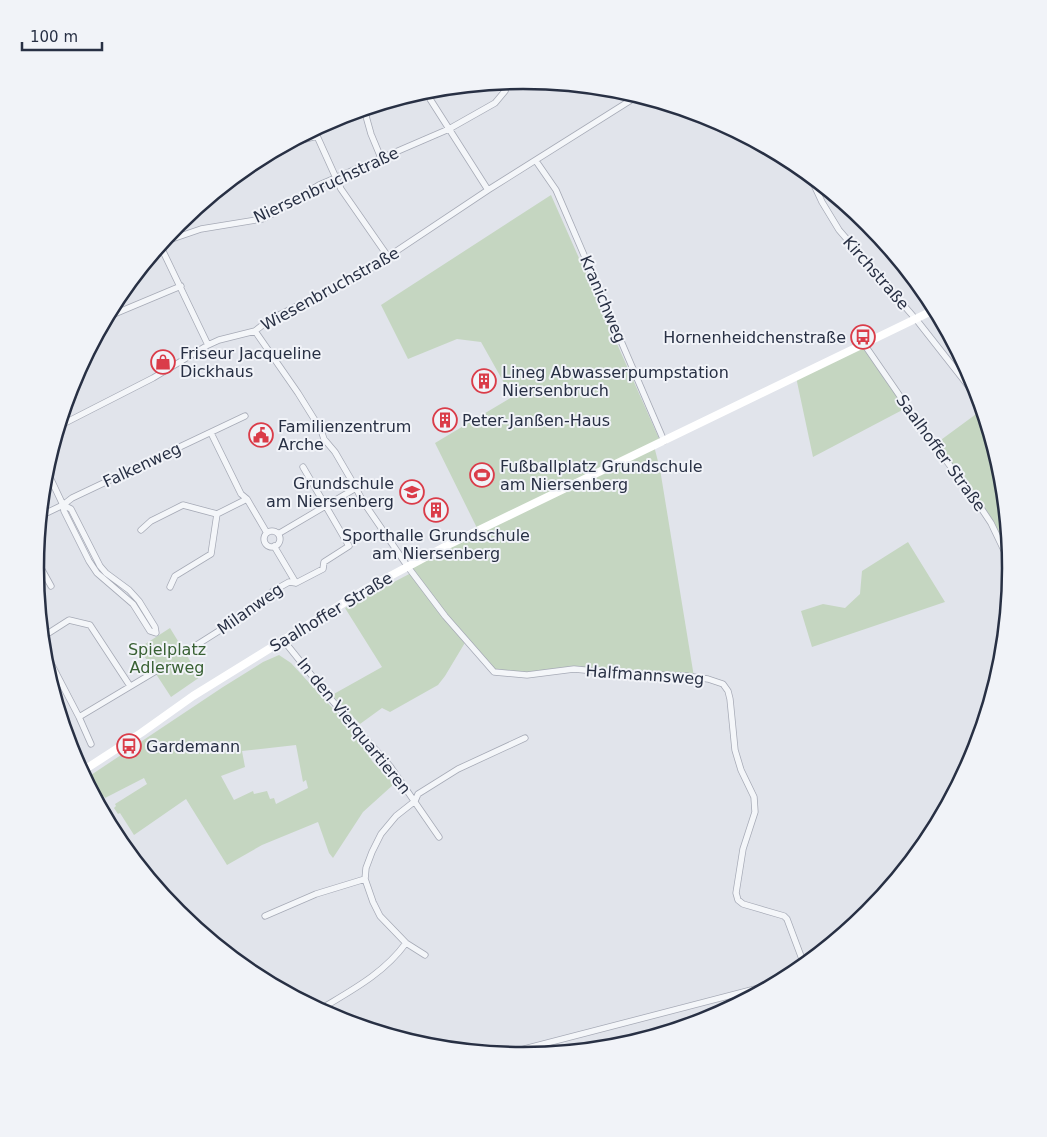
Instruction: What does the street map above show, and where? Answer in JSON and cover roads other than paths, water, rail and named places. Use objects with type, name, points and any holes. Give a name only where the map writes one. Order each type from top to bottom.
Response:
[{"type":"main road","name":"Saalhoffer Straße","points":[[87,768],[193,696],[357,594],[448,545],[929,313]]},
{"type":"street","name":"Niersenbruchstraße","points":[[176,238],[201,229],[262,219],[319,185],[449,129],[495,103],[505,91]]},
{"type":"street","points":[[431,98],[488,190]]},
{"type":"street","name":"Wiesenbruchstraße","points":[[67,422],[153,378],[208,345],[219,340],[254,331],[270,320],[362,274],[488,190],[630,101]]},
{"type":"street","points":[[366,115],[381,158]]},
{"type":"street","points":[[313,137],[317,136],[341,189],[388,258]]},
{"type":"street","name":"Kranichweg","points":[[536,161],[556,190],[664,441]]},
{"type":"street","name":"Kirchstraße","points":[[815,187],[838,230],[915,319]]},
{"type":"street","points":[[165,250],[208,345]]},
{"type":"street","points":[[119,312],[181,286]]},
{"type":"street","points":[[915,319],[966,384]]},
{"type":"street","points":[[254,331],[298,392],[321,430],[324,439],[335,452],[362,500],[408,567]]},
{"type":"street","name":"Saalhoffer Straße","points":[[864,344],[924,431],[975,499],[991,523],[1002,547]]},
{"type":"street","name":"Falkenweg","points":[[47,512],[72,498],[246,416]]},
{"type":"street","points":[[211,433],[241,494],[247,499],[267,533]]},
{"type":"street","points":[[303,467],[325,506]]},
{"type":"street","points":[[52,481],[64,504],[64,511],[89,561],[102,578],[133,604],[150,631],[156,633],[155,627],[139,601],[129,590],[106,573],[100,566],[71,509],[64,504]]},
{"type":"street","points":[[278,534],[356,488]]},
{"type":"street","points":[[141,530],[151,521],[182,504],[217,514],[247,499]]},
{"type":"street","name":"Milanweg","points":[[184,653],[263,603],[273,591],[289,582],[296,583],[323,568],[324,562],[349,546],[325,506]]},
{"type":"street","points":[[170,587],[175,576],[211,554],[217,514]]},
{"type":"street","points":[[274,531],[278,534],[280,540],[274,546],[269,546],[264,538],[267,533],[274,531]]},
{"type":"street","points":[[274,546],[296,583]]},
{"type":"street","name":"Halfmannsweg","points":[[408,567],[445,616],[494,672],[527,675],[574,670],[687,676],[720,682],[726,687],[730,699],[734,748],[741,770],[754,797],[755,812],[743,849],[736,893],[738,900],[743,904],[784,916],[787,919],[802,959]]},
{"type":"street","points":[[44,575],[51,586]]},
{"type":"street","points":[[48,631],[70,620],[90,625],[130,686]]},
{"type":"street","name":"In den Vierquartieren","points":[[284,641],[329,697],[386,761],[439,838]]},
{"type":"street","points":[[55,670],[92,744]]},
{"type":"street","points":[[79,717],[156,670]]},
{"type":"street","points":[[426,955],[406,943],[380,916],[365,879],[366,868],[372,852],[381,834],[396,816],[415,801],[418,794],[458,769],[525,738]]},
{"type":"street","points":[[265,916],[316,894],[365,879]]},
{"type":"street","points":[[326,1006],[382,970],[396,957],[406,943]]},
{"type":"street","points":[[529,1048],[753,990]]},
{"type":"place","name":"Hornenheidchenstraße","points":[[863,337]]},
{"type":"place","name":"Friseur Jacqueline Dickhaus","points":[[163,362]]},
{"type":"place","name":"Lineg Abwasserpumpstation Niersenbruch","points":[[484,381]]},
{"type":"place","name":"Peter-Janßen-Haus","points":[[445,420]]},
{"type":"place","name":"Familienzentrum Arche","points":[[261,435]]},
{"type":"place","name":"Fußballplatz Grundschule am Niersenberg","points":[[482,475]]},
{"type":"place","name":"Grundschule am Niersenberg","points":[[412,492]]},
{"type":"place","name":"Sporthalle Grundschule am Niersenberg","points":[[436,510]]},
{"type":"place","name":"Gardemann","points":[[129,746]]},
{"type":"park label","name":"Spielplatz Adlerweg","points":[[167,658]]}]
